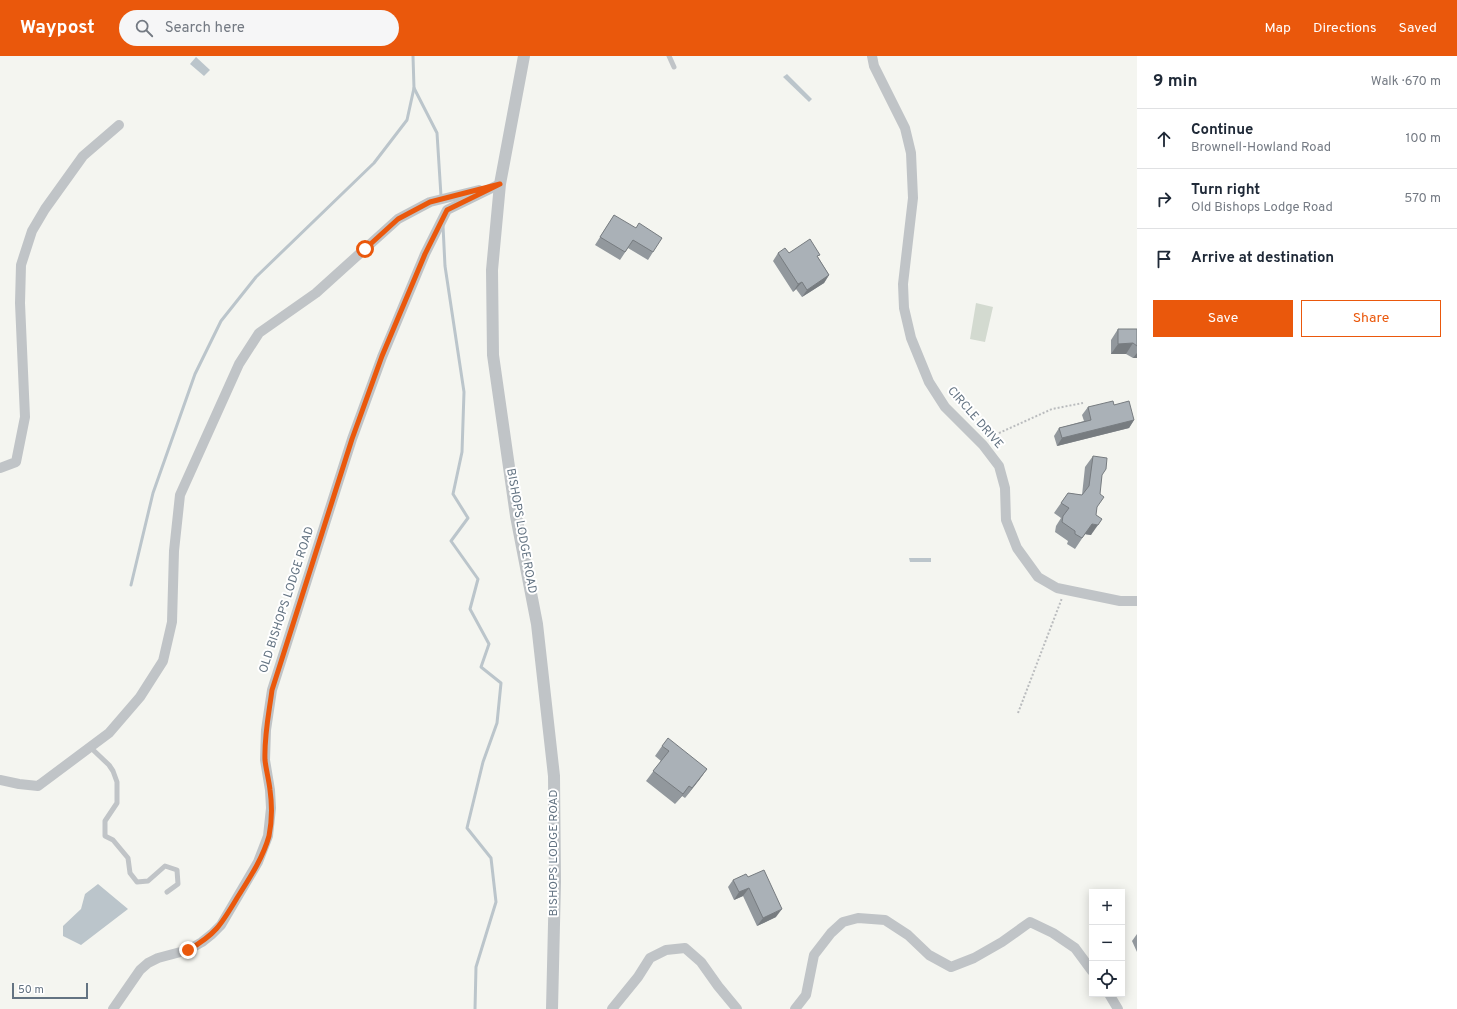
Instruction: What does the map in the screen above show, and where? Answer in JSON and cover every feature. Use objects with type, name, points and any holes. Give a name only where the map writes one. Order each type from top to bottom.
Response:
[{"type":"street","name":"BISHOPS LODGE ROAD","points":[[524,56],[500,184],[492,270],[493,355],[516,516],[537,624],[554,776],[555,882],[552,1009]]},
{"type":"street","name":"CIRCLE DRIVE","points":[[872,56],[874,66],[905,128],[911,152],[913,198],[903,284],[904,308],[911,338],[928,382],[945,407],[980,442],[999,466],[1005,488],[1006,520],[1017,548],[1038,577],[1057,588],[1120,601],[1137,601]]},
{"type":"street","points":[[0,468],[16,462],[24,417],[20,304],[21,265],[32,231],[45,209],[83,156],[119,125]]},
{"type":"street","points":[[0,780],[38,786],[109,733],[140,697],[163,662],[172,622],[174,551],[180,495],[240,364],[259,333],[316,293],[398,219],[430,202],[500,184]]},
{"type":"street","name":"OLD BISHOPS LODGE ROAD","points":[[113,1009],[140,970],[148,963],[158,958],[188,950],[202,942],[221,925],[258,862],[268,836],[271,808],[270,790],[265,760],[266,730],[272,690],[352,439],[382,356],[425,254],[447,210],[500,184]]},
{"type":"street","points":[[795,1009],[806,995],[814,955],[831,933],[843,922],[858,918],[885,920],[908,935],[929,955],[951,967],[974,958],[1002,942],[1030,922],[1053,933],[1074,948],[1089,967]]},
{"type":"street","points":[[612,1009],[638,977],[650,958],[666,950],[685,948],[701,962],[718,986],[738,1009]]},
{"type":"street","points":[[1111,997],[1118,1009]]},
{"type":"lane","points":[[669,56],[674,67]]},
{"type":"lane","points":[[90,747],[109,765],[117,782],[117,803],[105,821],[105,836],[113,840],[128,858],[130,873],[137,882],[148,881],[165,866],[177,870],[178,884],[167,892]]},
{"type":"path","points":[[980,442],[1052,409],[1082,403]]},
{"type":"path","points":[[1018,713],[1060,601],[1066,590]]},
{"type":"shaded area","points":[[196,57],[210,70],[204,76],[190,64]]},
{"type":"shaded area","points":[[787,74],[812,99],[809,102],[783,77]]},
{"type":"shaded area","points":[[976,303],[993,307],[985,342],[970,339]]},
{"type":"shaded area","points":[[909,558],[931,558],[931,562],[910,562]]},
{"type":"shaded area","points":[[98,884],[128,909],[81,945],[63,936],[63,926],[81,909],[85,894]]},
{"type":"building","points":[[614,215],[636,228],[639,223],[662,238],[653,252],[633,240],[625,252],[600,237]]},
{"type":"building","points":[[810,239],[820,255],[817,256],[829,275],[807,290],[802,282],[798,284],[778,253],[785,248],[789,253]]},
{"type":"building","points":[[1118,329],[1137,329],[1137,346],[1133,343],[1118,344]]},
{"type":"building","points":[[1113,401],[1114,405],[1129,401],[1134,420],[1062,438],[1059,428],[1091,420],[1088,407]]},
{"type":"building","points":[[1093,456],[1107,458],[1106,469],[1102,475],[1100,494],[1104,497],[1097,507],[1096,515],[1102,519],[1098,525],[1092,524],[1082,538],[1075,534],[1075,531],[1062,522],[1063,516],[1069,508],[1061,503],[1068,493],[1082,495],[1089,486]]},
{"type":"building","points":[[668,738],[707,769],[692,788],[689,786],[683,794],[653,771],[669,751],[662,746]]},
{"type":"building","points":[[764,870],[782,909],[763,918],[749,888],[739,892],[733,880],[746,874],[748,877]]},
{"type":"waterway","points":[[413,56],[414,88],[437,133],[441,196]]},
{"type":"waterway","points":[[131,585],[153,493],[195,374],[221,321],[256,277],[374,163],[407,120],[414,88]]},
{"type":"waterway","points":[[443,226],[445,266],[464,392],[462,452],[453,494],[468,518],[451,541],[478,579],[470,609],[489,644],[481,667],[501,683],[497,723],[483,762],[467,828],[491,858],[496,902],[476,967],[475,1009]]},
{"type":"route","points":[[188,950],[202,942],[221,925],[258,862],[268,836],[271,808],[270,790],[265,760],[266,730],[272,690],[352,439],[382,356],[425,254],[447,210],[500,184],[430,202],[398,219],[365,249]]}]
